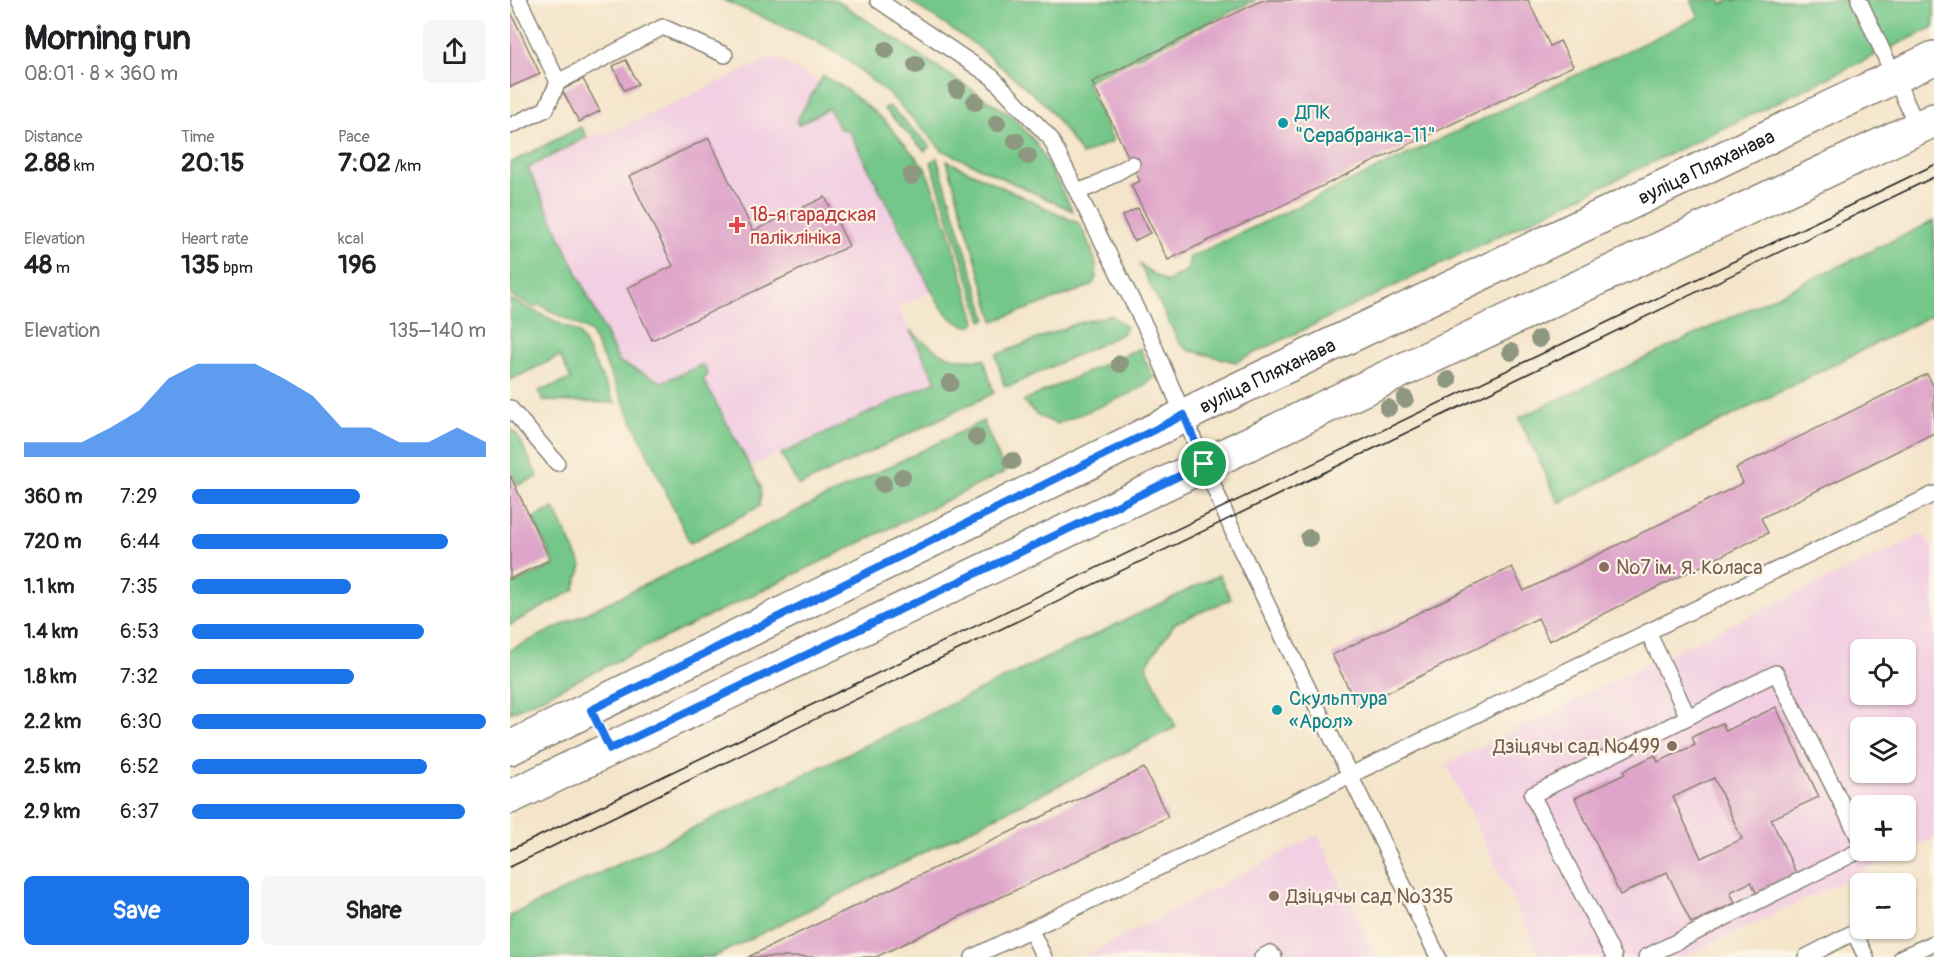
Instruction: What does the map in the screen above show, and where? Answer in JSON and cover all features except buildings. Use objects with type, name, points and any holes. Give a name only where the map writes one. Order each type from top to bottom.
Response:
[{"type":"main road","name":"вуліца Пляханава","points":[[510,748],[591,710],[1184,415],[1934,58]]},
{"type":"main road","points":[[510,797],[1204,464],[1926,124]]},
{"type":"main road","points":[[591,710],[610,749]]},
{"type":"lane","points":[[519,0],[558,82]]},
{"type":"lane","points":[[878,0],[992,77],[1050,138],[1149,334],[1239,546],[1438,957]]},
{"type":"lane","points":[[1859,0],[1894,77],[1926,124]]},
{"type":"lane","points":[[510,126],[546,109],[558,82],[663,27],[725,55]]},
{"type":"lane","points":[[1078,191],[1093,186],[1132,164]]},
{"type":"lane","points":[[510,408],[557,463]]},
{"type":"lane","points":[[973,957],[1350,776],[1358,769],[1934,494]]},
{"type":"lane","points":[[1648,632],[1688,717]]},
{"type":"lane","points":[[1614,957],[1532,795],[1776,673],[1850,820]]},
{"type":"lane","points":[[1646,957],[1850,855]]},
{"type":"lane","points":[[1030,929],[1044,957]]},
{"type":"lane","points":[[1806,957],[1850,934]]},
{"type":"lane","points":[[1861,939],[1866,957]]},
{"type":"lane","points":[[1902,957],[1934,943]]},
{"type":"lane","points":[[1262,957],[1270,953],[1274,957]]},
{"type":"shaded area","name":"18-я гарадская паліклініка","points":[[772,57],[813,78],[857,107],[948,283],[898,308],[937,381],[750,467],[619,362],[528,167],[587,137],[612,132]]},
{"type":"shaded area","name":"Дзіцячы сад №499","points":[[1924,534],[1934,554],[1934,838],[1916,847],[1916,795],[1850,795],[1850,861],[1885,861],[1860,873],[1850,873],[1850,878],[1683,957],[1541,957],[1446,764],[1660,658]]},
{"type":"shaded area","name":"Дзіцячы сад №335","points":[[1318,835],[1376,957],[1083,957]]},
{"type":"green space","points":[[723,0],[836,0],[1012,116],[1036,143],[1073,211],[942,150],[893,98],[845,58],[814,40]]},
{"type":"green space","points":[[908,0],[1256,0],[1086,81],[1113,141],[1082,155],[1047,106],[977,46]]},
{"type":"green space","points":[[1691,0],[1720,0],[1722,4],[1731,0],[1934,0],[1934,27],[1236,362],[1188,350],[1179,342],[1140,265],[1166,282],[1187,270],[1190,257],[1699,17]]},
{"type":"green space","points":[[823,76],[846,89],[885,121],[925,168],[949,230],[976,322],[971,326],[956,322],[938,302],[849,131],[839,128],[829,108],[798,125],[797,120]]},
{"type":"green space","points":[[889,106],[930,146],[925,151],[884,109]]},
{"type":"green space","points":[[581,127],[587,137],[528,168],[619,362],[662,382],[702,365],[706,369],[707,376],[703,379],[761,487],[760,506],[690,543],[590,331],[540,305],[534,307],[510,295],[510,163]]},
{"type":"green space","points":[[937,158],[987,319],[982,321],[931,162]]},
{"type":"green space","points":[[947,161],[1080,224],[1096,264],[1095,280],[1091,286],[994,321]]},
{"type":"green space","points":[[1934,221],[1934,314],[1559,503],[1519,418]]},
{"type":"green space","points":[[510,299],[579,333],[615,403],[543,401],[539,391],[571,379],[560,356],[510,380]]},
{"type":"green space","points":[[1111,315],[1126,327],[1122,334],[1010,386],[1004,385],[996,355],[1075,324]]},
{"type":"green space","points":[[910,330],[928,345],[944,354],[961,359],[984,359],[994,393],[799,486],[781,454],[936,381]]},
{"type":"green space","points":[[1140,348],[1153,378],[1122,397],[1057,424],[1038,416],[1023,401]]},
{"type":"green space","points":[[983,421],[1005,472],[510,713],[510,650]]},
{"type":"green space","points":[[510,428],[518,436],[538,477],[518,485],[510,469]]},
{"type":"green space","points":[[554,508],[582,566],[574,590],[510,625],[510,585],[555,565],[533,518]]},
{"type":"green space","points":[[1219,575],[1231,599],[1175,623],[1146,665],[1176,727],[714,957],[510,957],[510,916]]},
{"type":"tram line","points":[[510,850],[1934,165]]},
{"type":"tram line","points":[[510,867],[1934,177]]},
{"type":"place","name":"ДПК \"Серабранка-11\"","points":[[1283,123]]},
{"type":"place","name":"18-я гарадская паліклініка","points":[[737,225]]},
{"type":"place","name":"№7 ім. Я. Коласа","points":[[1604,567]]},
{"type":"place","name":"Скульптура «Арол»","points":[[1277,710]]},
{"type":"place","name":"Дзіцячы сад №499","points":[[1672,746]]},
{"type":"place","name":"Дзіцячы сад №335","points":[[1274,896]]},
{"type":"route","points":[[1184,415],[1204,464],[610,749],[591,710],[1184,415]]}]
